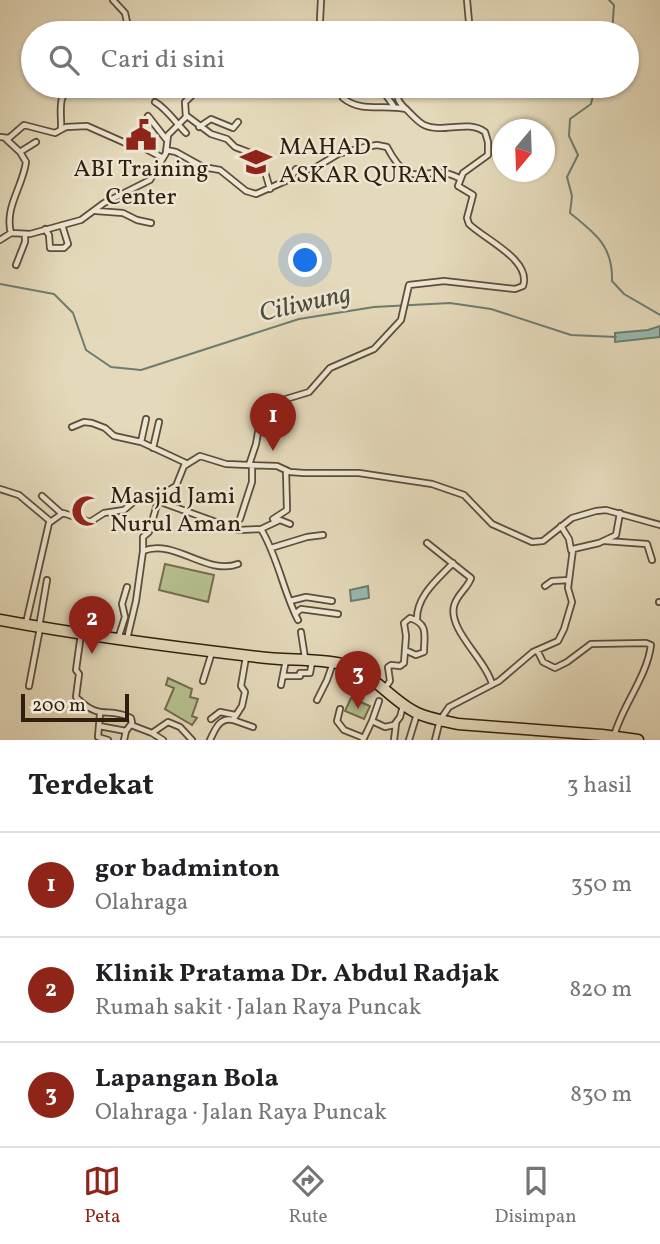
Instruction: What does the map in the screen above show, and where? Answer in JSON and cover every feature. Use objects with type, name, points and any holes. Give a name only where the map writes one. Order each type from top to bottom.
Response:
[{"type":"highway","points":[[0,620],[122,640],[246,656],[333,662],[361,671],[403,705],[417,713],[440,720],[553,735],[614,736],[638,740]]},
{"type":"street","points":[[113,0],[125,13],[127,21]]},
{"type":"street","points":[[320,20],[321,0]]},
{"type":"street","points":[[467,0],[469,21]]},
{"type":"street","points":[[61,130],[62,98]]},
{"type":"street","points":[[189,98],[185,102],[187,115],[199,127],[228,139],[235,147],[258,157],[270,189]]},
{"type":"street","points":[[343,98],[356,107],[394,106],[406,110]]},
{"type":"street","points":[[388,98],[394,106]]},
{"type":"street","points":[[240,519],[252,482],[250,465],[265,408],[309,392],[330,368],[371,351],[397,327],[409,285],[444,281],[515,289],[524,284],[524,274],[516,260],[468,222],[473,196],[458,186],[459,178],[464,172],[488,155],[485,132],[471,126],[428,126],[406,110],[398,98]]},
{"type":"street","points":[[155,102],[186,132]]},
{"type":"street","points":[[166,140],[187,115]]},
{"type":"street","points":[[0,240],[12,233],[25,234],[81,220],[104,203],[150,180],[163,158],[166,140],[149,116]]},
{"type":"street","points":[[199,127],[210,119],[233,128],[238,122]]},
{"type":"street","points":[[6,139],[24,125],[55,133],[87,125],[163,158]]},
{"type":"street","points":[[0,137],[20,152],[26,165],[11,208],[9,225],[12,233]]},
{"type":"street","points":[[20,152],[36,142]]},
{"type":"street","points":[[166,150],[176,152],[202,167],[220,170],[249,192],[258,194],[290,179],[295,169],[313,169],[338,155],[377,145],[387,147],[398,166],[410,174],[418,176],[445,173],[459,178]]},
{"type":"street","points":[[95,211],[124,213],[136,220],[151,223]]},
{"type":"street","points":[[45,229],[49,235],[50,248],[64,247],[68,244],[62,225]]},
{"type":"street","points":[[16,265],[26,242],[25,234]]},
{"type":"street","points":[[141,442],[146,419]]},
{"type":"street","points":[[72,427],[84,422],[105,428],[114,436],[141,442],[186,463]]},
{"type":"street","points":[[153,448],[159,422]]},
{"type":"street","points":[[143,434],[155,438]]},
{"type":"street","points":[[122,640],[136,601],[144,535],[149,532],[158,501],[156,498],[176,486],[186,463],[200,456],[226,464],[277,466],[304,473],[359,473],[432,484],[464,495],[492,524],[524,540],[540,542],[572,518],[596,511],[620,513],[660,525]]},
{"type":"street","points":[[273,519],[287,510],[286,470]]},
{"type":"street","points":[[0,489],[19,495],[50,521]]},
{"type":"street","points":[[42,496],[61,513],[90,522],[104,513],[124,510],[137,499],[158,501],[238,530],[261,529],[280,520],[290,524]]},
{"type":"street","points":[[26,625],[50,521],[61,513]]},
{"type":"street","points":[[571,553],[574,548],[604,541],[617,534],[620,513]]},
{"type":"street","points":[[435,740],[440,720],[450,706],[507,675],[537,650],[558,641],[572,601],[569,538],[561,526]]},
{"type":"street","points":[[261,529],[271,548],[298,620]]},
{"type":"street","points":[[271,548],[323,535]]},
{"type":"street","points":[[604,541],[647,544],[652,560]]},
{"type":"street","points":[[427,543],[471,579],[456,600],[453,615],[468,644],[489,673],[492,684]]},
{"type":"street","points":[[143,551],[159,549],[223,566],[238,564]]},
{"type":"street","points":[[417,620],[416,610],[422,599],[453,563]]},
{"type":"street","points":[[29,686],[47,580]]},
{"type":"street","points":[[545,586],[552,581],[569,580]]},
{"type":"street","points":[[122,640],[125,617],[121,608],[127,587]]},
{"type":"street","points":[[290,601],[306,597],[332,601]]},
{"type":"street","points":[[295,614],[301,609],[338,614]]},
{"type":"street","points":[[383,690],[390,681],[388,667],[403,664],[405,621],[408,618],[417,620],[426,631],[423,652],[418,655],[405,650]]},
{"type":"street","points":[[284,676],[310,673],[301,632]]},
{"type":"street","points":[[81,633],[75,694],[86,706],[100,714],[125,715],[133,721],[124,740]]},
{"type":"street","points":[[537,650],[543,662],[555,668],[591,644],[651,645],[614,736]]},
{"type":"street","points":[[203,681],[212,651]]},
{"type":"street","points":[[210,740],[221,722],[234,717],[242,706],[245,692],[240,686],[246,656]]},
{"type":"street","points":[[281,685],[286,660]]},
{"type":"street","points":[[317,700],[333,662]]},
{"type":"street","points":[[340,709],[337,721],[342,729],[363,739],[379,701]]},
{"type":"street","points":[[394,740],[396,723],[403,705]]},
{"type":"street","points":[[211,719],[220,712],[253,727]]},
{"type":"street","points":[[409,740],[417,713]]},
{"type":"street","points":[[100,714],[98,737],[108,740]]},
{"type":"street","points":[[152,733],[168,722],[180,727],[192,740]]},
{"type":"street","points":[[372,722],[388,727],[396,723]]},
{"type":"street","points":[[131,725],[163,740]]},
{"type":"street","points":[[99,726],[126,731]]},
{"type":"green space","points":[[165,564],[214,575],[208,602],[159,590]]},
{"type":"green space","points":[[168,678],[192,689],[190,697],[198,699],[192,716],[197,718],[192,725],[165,709],[174,688],[166,685]]},
{"type":"green space","points":[[351,698],[370,706],[364,719],[345,711]]},
{"type":"water","points":[[660,326],[660,337],[615,342],[615,333],[648,330]]},
{"type":"water","points":[[368,586],[369,598],[351,601],[350,590]]},
{"type":"waterway","points":[[609,0],[614,5],[613,21]]},
{"type":"waterway","points":[[592,98],[591,104],[570,119],[569,136],[578,155],[567,177],[572,196],[570,213],[595,235],[606,250],[612,269],[612,281],[624,294],[660,315]]},
{"type":"waterway","name":"Ciliwung","points":[[0,284],[54,294],[73,313],[86,350],[111,367],[141,370],[299,319],[374,307],[450,303],[491,309],[571,335],[616,337]]},
{"type":"place","name":"ABI Training Center","points":[[141,135]]},
{"type":"place","name":"MAHAD ASKAR QURAN","points":[[256,162]]},
{"type":"place","name":"gor badminton","points":[[273,451]]},
{"type":"place","name":"Masjid Jami Nurul Aman","points":[[87,511]]},
{"type":"place","name":"Klinik Pratama Dr. Abdul Radjak","points":[[92,654]]},
{"type":"place","name":"Lapangan Bola","points":[[358,709]]}]
